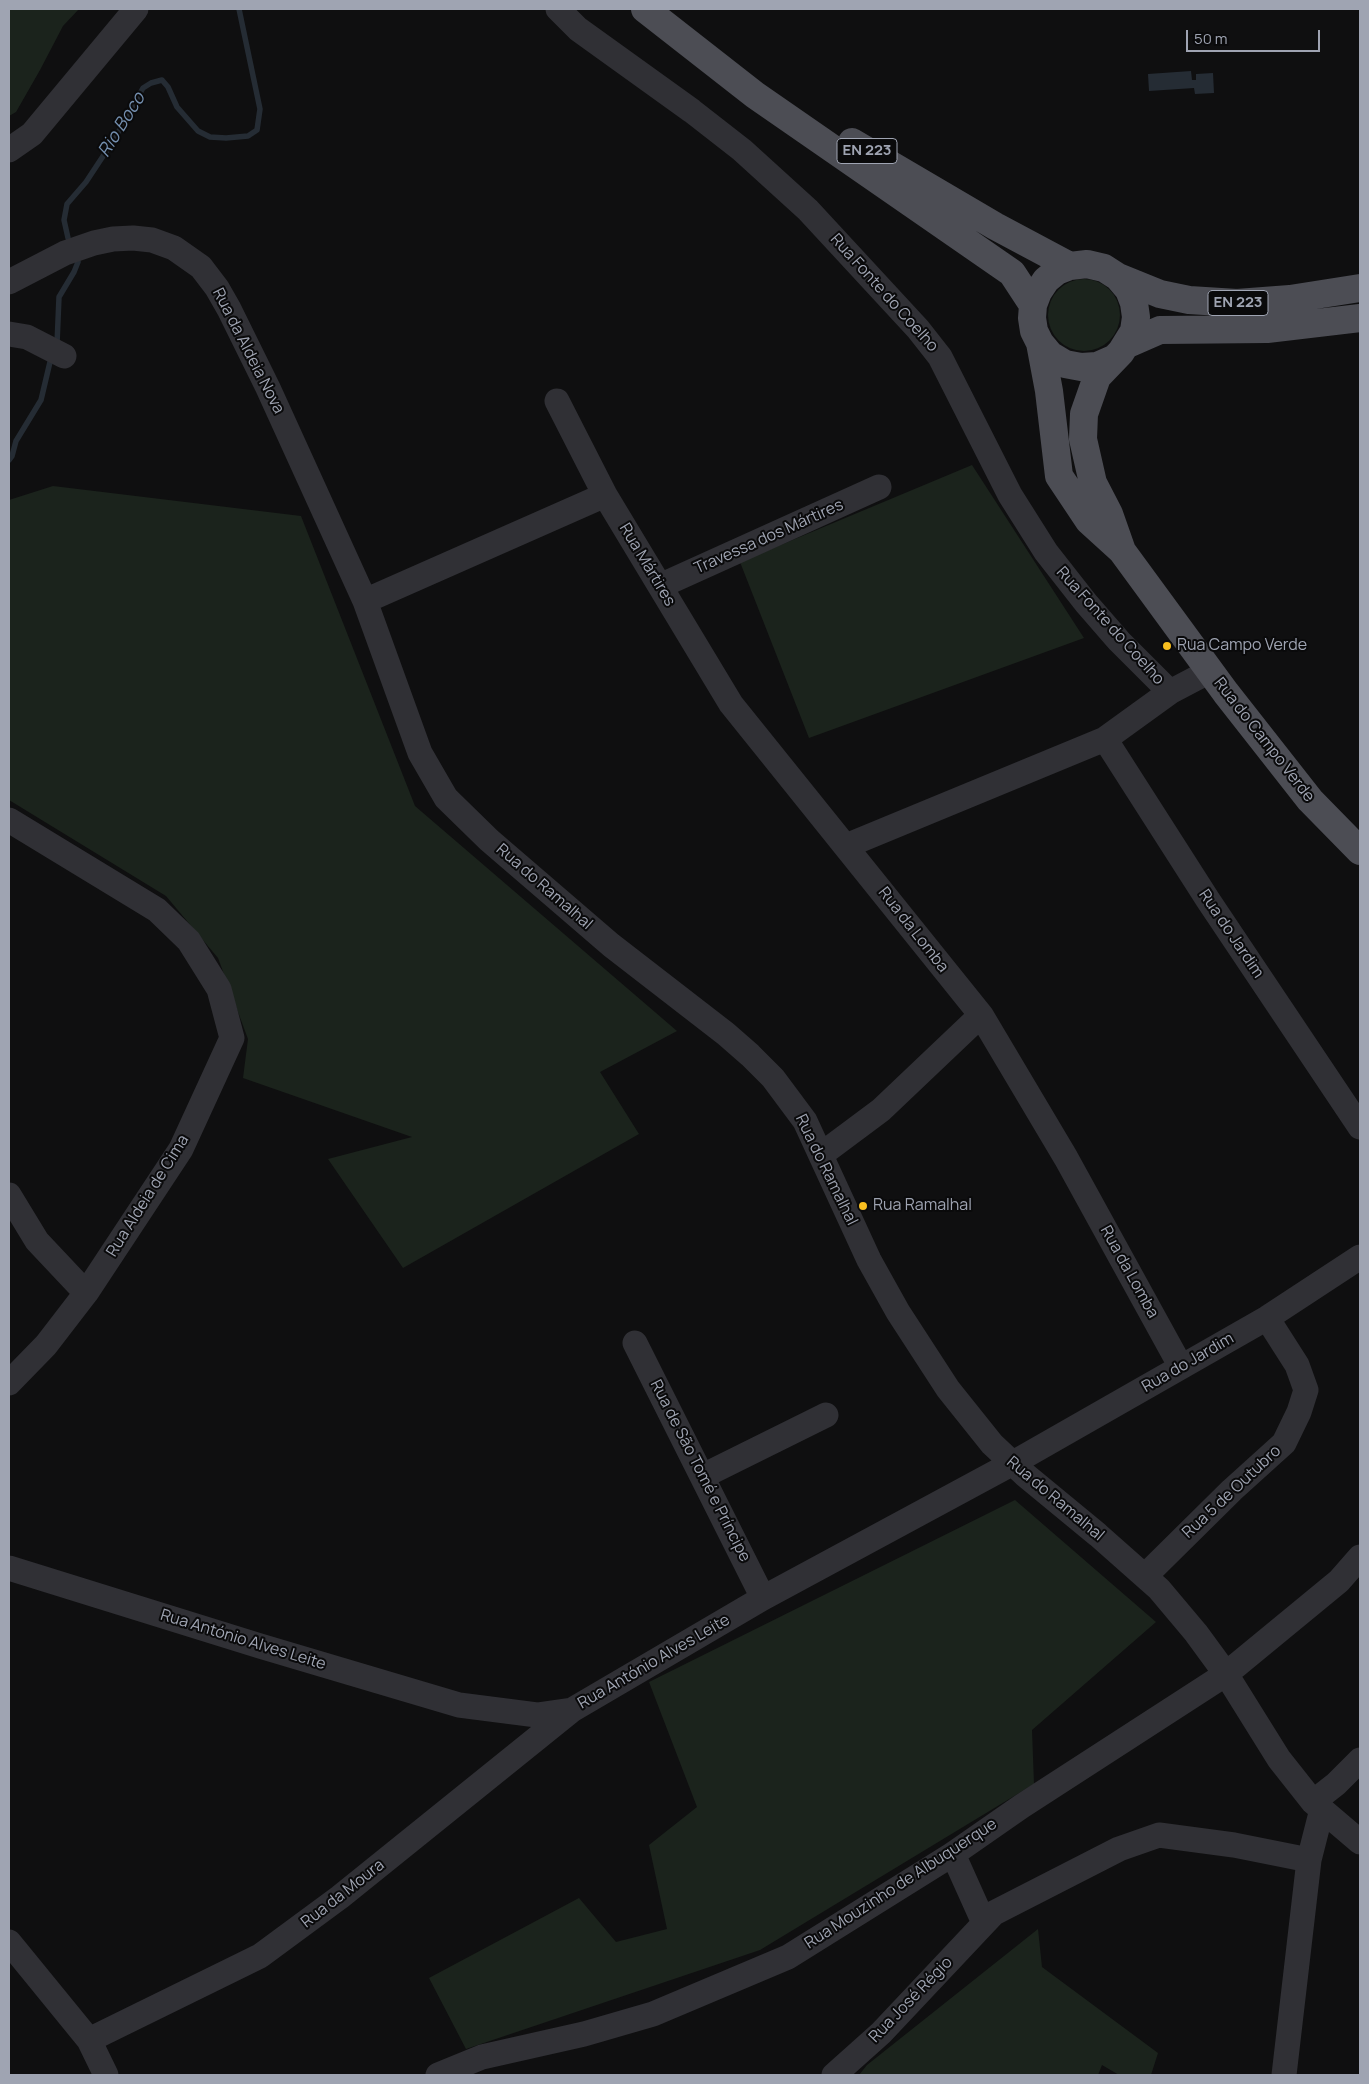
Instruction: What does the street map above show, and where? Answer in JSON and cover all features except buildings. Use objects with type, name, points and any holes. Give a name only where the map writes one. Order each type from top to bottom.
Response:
[{"type":"main road","name":"EN 223","points":[[645,9],[804,114],[995,226],[1070,266]]},
{"type":"main road","name":"EN 223","points":[[670,27],[755,95],[1012,273],[1033,305]]},
{"type":"main road","name":"Rua do Campo Verde","points":[[1120,351],[1098,366],[1081,368],[1065,364],[1050,355],[1040,343],[1034,331],[1032,318],[1033,305],[1038,292],[1046,280],[1057,271],[1070,266],[1087,264],[1104,268],[1118,277],[1129,290],[1134,303],[1136,317],[1134,331],[1120,351],[1097,377],[1084,414],[1083,439],[1093,483],[1108,514],[1122,551]]},
{"type":"main road","name":"EN 223","points":[[1118,277],[1160,294],[1179,298],[1237,303],[1360,288]]},
{"type":"main road","name":"EN 223","points":[[1120,351],[1160,330],[1267,330],[1360,318]]},
{"type":"main road","name":"Rua do Campo Verde","points":[[1040,343],[1049,391],[1059,476],[1089,521],[1122,551],[1210,671],[1310,800],[1360,850]]},
{"type":"street","points":[[9,150],[32,134],[136,9]]},
{"type":"street","name":"Rua Fonte do Coelho","points":[[558,9],[578,29],[692,111],[742,150],[808,210],[918,330],[940,357],[1010,495],[1046,552],[1119,641],[1170,692]]},
{"type":"street","name":"Rua da Aldeia Nova","points":[[9,282],[65,253],[113,239],[133,238],[152,240],[174,248],[201,267],[217,288],[229,309],[268,388],[365,601]]},
{"type":"street","points":[[9,334],[27,337],[64,356]]},
{"type":"street","name":"Rua Mártires","points":[[557,401],[605,495],[731,704],[846,846]]},
{"type":"street","name":"Travessa dos Mártires","points":[[660,586],[878,487]]},
{"type":"street","points":[[365,601],[605,495]]},
{"type":"street","name":"Rua do Ramalhal","points":[[365,601],[420,753],[432,778],[446,798],[489,840],[611,945],[710,1021],[750,1055],[787,1096],[805,1121],[822,1154],[869,1260],[902,1319],[948,1389],[992,1444],[1146,1576],[1177,1609],[1226,1674],[1280,1759],[1317,1805],[1360,1842]]},
{"type":"street","points":[[846,846],[1105,739],[1170,692],[1210,671]]},
{"type":"street","name":"Rua do Jardim","points":[[1105,739],[1208,900],[1360,1127]]},
{"type":"street","name":"Rua Aldeia de Cima","points":[[9,820],[157,910],[190,941],[219,989],[232,1038],[181,1149],[86,1292],[46,1345],[9,1383]]},
{"type":"street","name":"Rua da Lomba","points":[[846,846],[981,1015],[1066,1158],[1181,1367]]},
{"type":"street","points":[[822,1154],[882,1110],[981,1015]]},
{"type":"street","points":[[9,1195],[36,1240],[86,1292]]},
{"type":"street","name":"Rua do Jardim","points":[[1013,1463],[1267,1318],[1360,1257]]},
{"type":"street","name":"Rua 5 de Outubro","points":[[1146,1576],[1232,1490],[1284,1443],[1299,1412],[1306,1390],[1298,1365],[1267,1318]]},
{"type":"street","name":"Rua de São Tomé e Príncipe","points":[[636,1343],[763,1598]]},
{"type":"street","points":[[703,1476],[826,1415]]},
{"type":"street","name":"Rua António Alves Leite","points":[[9,1568],[459,1705],[537,1715],[572,1710],[763,1598],[1013,1463]]},
{"type":"street","name":"Rua Mouzinho de Albuquerque","points":[[438,2075],[482,2057],[550,2042],[653,2014],[788,1956],[953,1854],[1022,1806],[1226,1674],[1339,1582],[1360,1557]]},
{"type":"street","name":"Rua da Moura","points":[[89,2040],[260,1956],[340,1897],[572,1710]]},
{"type":"street","points":[[1284,2075],[1308,1860],[1317,1805],[1360,1760]]},
{"type":"street","name":"Rua José Régio","points":[[834,2075],[881,2033],[994,1913],[1119,1849],[1159,1835],[1234,1845],[1308,1860]]},
{"type":"street","points":[[953,1854],[984,1923]]},
{"type":"street","points":[[9,1942],[89,2040],[106,2075]]},
{"type":"shaded area","points":[[9,9],[79,9],[63,26],[16,112],[9,116]]},
{"type":"shaded area","points":[[1191,71],[1192,80],[1196,80],[1196,74],[1213,73],[1214,93],[1195,94],[1194,88],[1149,91],[1148,74]]},
{"type":"shaded area","points":[[1084,279],[1104,285],[1114,295],[1120,315],[1114,335],[1104,345],[1084,351],[1064,345],[1054,335],[1048,315],[1054,295],[1064,285]]},
{"type":"shaded area","points":[[972,465],[1084,638],[809,738],[740,562]]},
{"type":"shaded area","points":[[53,486],[301,516],[415,806],[677,1031],[600,1072],[639,1134],[403,1268],[328,1159],[412,1137],[243,1078],[248,1039],[218,958],[166,896],[9,800],[9,500]]},
{"type":"shaded area","points":[[1015,1500],[1156,1622],[1032,1730],[1034,1784],[760,1950],[466,2049],[429,1978],[579,1898],[616,1942],[667,1929],[649,1845],[697,1807],[649,1682]]},
{"type":"shaded area","points":[[1038,1929],[1042,1967],[1158,2053],[1151,2075],[1119,2075],[1102,2065],[1098,2075],[859,2075],[867,2065]]},
{"type":"waterway","name":"Rio Boco","points":[[68,238],[64,220],[67,204],[86,182],[115,138],[143,88],[151,83],[162,80],[168,87],[177,107],[198,131],[210,137],[248,136],[257,130],[260,109],[239,9]]},
{"type":"waterway","name":"Rio Boco","points":[[57,344],[59,297],[78,262]]},
{"type":"waterway","name":"Rio Boco","points":[[9,460],[16,441],[41,400],[50,362]]},
{"type":"place","name":"Rua Campo Verde","points":[[1167,646]]},
{"type":"place","name":"Rua Ramalhal","points":[[863,1206]]}]
